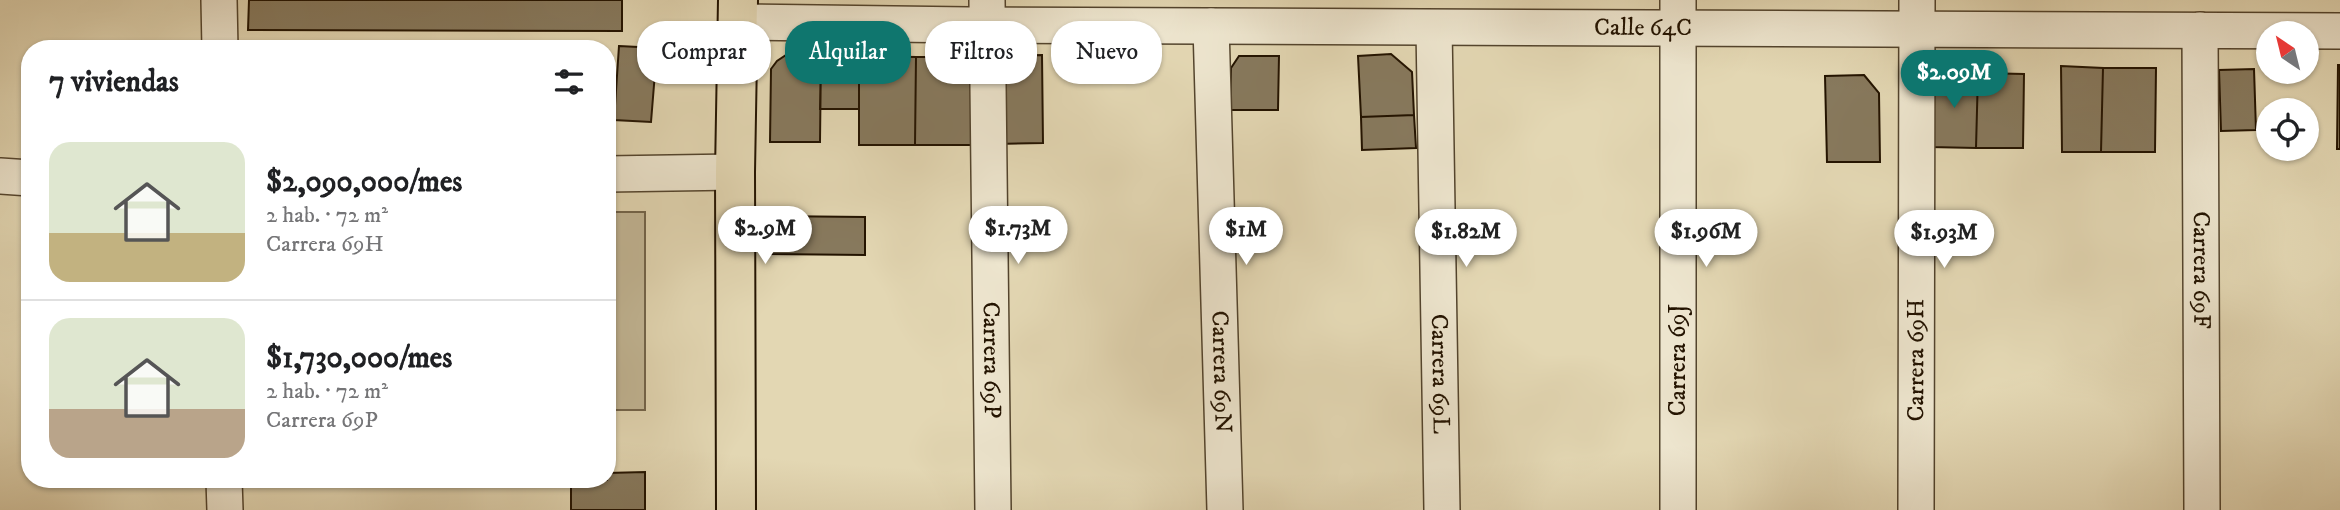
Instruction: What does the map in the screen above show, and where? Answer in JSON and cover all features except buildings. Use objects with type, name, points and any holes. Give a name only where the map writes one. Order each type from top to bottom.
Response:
[{"type":"main road","points":[[736,510],[737,11]]},
{"type":"street","points":[[219,0],[220,40]]},
{"type":"street","name":"Calle 64C","points":[[737,11],[969,26],[987,12],[1211,26],[1434,28],[1678,15],[1917,15],[2200,30],[2340,31]]},
{"type":"street","name":"Carrera 69P","points":[[987,12],[993,510]]},
{"type":"street","name":"Carrera 69J","points":[[1678,15],[1678,510]]},
{"type":"street","name":"Carrera 69H","points":[[1916,510],[1917,15]]},
{"type":"street","name":"Carrera 69N","points":[[1211,26],[1225,510]]},
{"type":"street","name":"Carrera 69L","points":[[1434,28],[1443,510]]},
{"type":"street","name":"Carrera 69F","points":[[2200,30],[2202,510]]},
{"type":"street","points":[[616,174],[735,172]]},
{"type":"street","points":[[0,177],[21,178]]},
{"type":"street","points":[[224,488],[225,510]]},
{"type":"shaded area","points":[[616,212],[645,212],[645,410],[616,410]]}]
